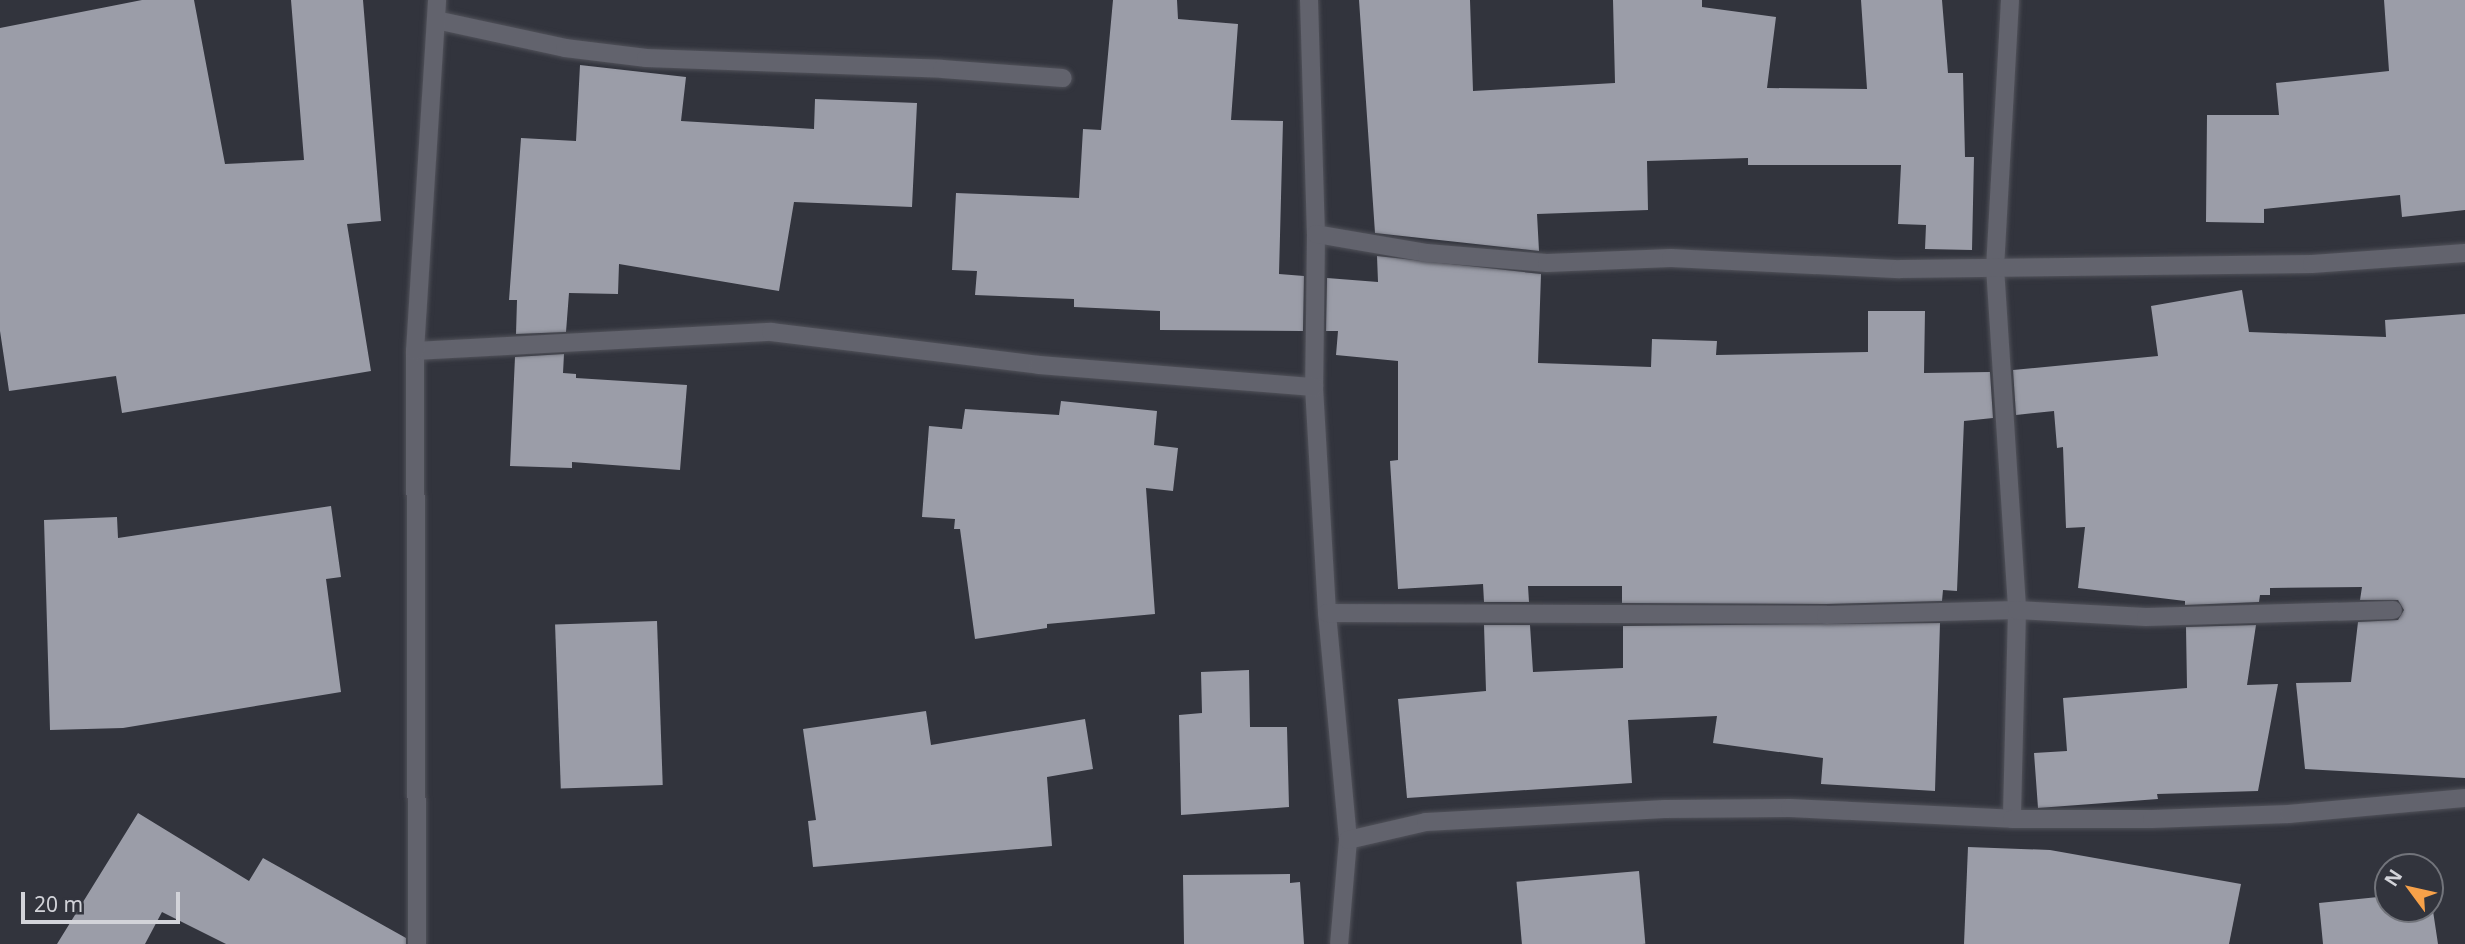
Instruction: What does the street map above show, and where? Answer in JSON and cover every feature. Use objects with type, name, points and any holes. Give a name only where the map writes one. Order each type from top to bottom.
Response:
[{"type":"street","points":[[417,944],[415,351],[437,0]]},
{"type":"street","points":[[1309,0],[1316,233],[1314,387],[1326,613],[1348,840],[1339,944]]},
{"type":"street","points":[[2010,0],[1995,267],[2017,610],[2012,819]]},
{"type":"street","points":[[436,20],[565,48],[646,58],[942,69],[1063,78]]},
{"type":"street","points":[[1316,233],[1427,253],[1547,263],[1671,258],[1900,269],[2312,264],[2465,253]]},
{"type":"street","points":[[415,351],[771,332],[1039,365],[1314,387]]},
{"type":"street","points":[[1326,613],[1826,615],[2017,610],[2146,617],[2393,610]]},
{"type":"street","points":[[1348,840],[1426,822],[1665,809],[1899,811],[2012,819],[2289,814],[2465,799]]},
{"type":"building","points":[[142,0],[194,0],[225,164],[304,160],[291,0],[363,0],[381,221],[347,224],[371,371],[122,413],[116,376],[9,391],[0,331],[0,28]]},
{"type":"building","points":[[1113,0],[1177,0],[1178,19],[1238,24],[1231,120],[1283,121],[1279,274],[1304,276],[1303,331],[1160,330],[1160,311],[1074,307],[1074,299],[975,295],[977,271],[952,270],[956,193],[1079,198],[1083,129],[1101,130]]},
{"type":"building","points":[[1359,0],[1470,0],[1473,91],[1615,83],[1613,0],[1702,0],[1702,7],[1776,17],[1767,88],[1867,89],[1861,0],[1942,0],[1948,73],[1963,73],[1965,157],[1974,157],[1972,250],[1925,249],[1926,225],[1898,224],[1901,165],[1748,165],[1748,158],[1647,161],[1648,210],[1537,214],[1539,251],[1375,233]]},
{"type":"building","points":[[2384,0],[2465,0],[2465,210],[2402,217],[2400,195],[2264,209],[2264,223],[2206,222],[2207,115],[2279,115],[2276,83],[2389,71]]},
{"type":"building","points":[[580,65],[686,77],[681,121],[814,129],[815,99],[917,103],[912,207],[794,202],[779,291],[619,264],[618,294],[569,293],[566,332],[516,334],[517,300],[509,300],[521,138],[576,141]]},
{"type":"building","points":[[1377,256],[1541,274],[1538,363],[1651,367],[1652,339],[1717,341],[1716,355],[1868,352],[1868,311],[1925,311],[1924,373],[1990,372],[1993,418],[1964,421],[1957,591],[1943,590],[1942,601],[1826,604],[1622,603],[1622,586],[1528,586],[1529,602],[1484,602],[1483,584],[1398,589],[1390,461],[1398,460],[1398,361],[1336,355],[1338,331],[1326,331],[1327,278],[1378,282]]},
{"type":"building","points":[[2242,290],[2249,332],[2386,337],[2385,320],[2465,314],[2465,778],[2305,769],[2296,683],[2351,682],[2358,622],[2398,620],[2404,610],[2398,600],[2360,600],[2362,587],[2270,588],[2270,595],[2260,595],[2259,602],[2185,605],[2185,601],[2078,588],[2085,527],[2066,528],[2063,447],[2057,448],[2054,411],[2016,415],[2013,370],[2158,356],[2151,306]]},
{"type":"building","points":[[564,354],[563,373],[576,374],[576,378],[687,385],[680,470],[572,462],[572,468],[510,466],[515,357]]},
{"type":"building","points":[[1061,401],[1157,411],[1154,445],[1178,448],[1173,491],[1146,488],[1155,614],[1047,624],[1047,628],[975,639],[960,529],[954,529],[955,519],[922,517],[929,426],[962,429],[965,409],[1059,415]]},
{"type":"building","points":[[331,506],[341,577],[326,579],[341,692],[123,728],[50,730],[44,520],[117,517],[118,538]]},
{"type":"building","points":[[657,621],[663,785],[561,788],[555,625]]},
{"type":"building","points":[[1940,623],[1935,791],[1821,784],[1823,758],[1713,743],[1717,716],[1628,720],[1632,783],[1407,798],[1398,699],[1486,691],[1484,625],[1530,625],[1533,672],[1623,668],[1623,626]]},
{"type":"building","points":[[2256,625],[2247,685],[2278,684],[2258,791],[2157,794],[2158,799],[2038,808],[2034,753],[2067,751],[2063,698],[2187,688],[2186,627]]},
{"type":"building","points":[[1249,670],[1250,727],[1287,727],[1289,807],[1181,815],[1179,715],[1202,713],[1201,672]]},
{"type":"building","points":[[926,711],[931,745],[1085,719],[1093,769],[1047,777],[1052,846],[813,867],[808,821],[816,820],[803,729]]},
{"type":"building","points":[[138,813],[249,881],[263,858],[406,938],[406,944],[226,944],[162,912],[145,944],[57,944]]},
{"type":"building","points":[[1968,847],[2050,850],[2241,884],[2229,944],[1964,944]]},
{"type":"building","points":[[1639,871],[1645,944],[1522,944],[1516,882]]},
{"type":"building","points":[[1290,874],[1290,883],[1300,882],[1304,944],[1184,944],[1183,875]]},
{"type":"building","points":[[2374,897],[2374,923],[2435,923],[2438,944],[2323,944],[2319,903]]}]
